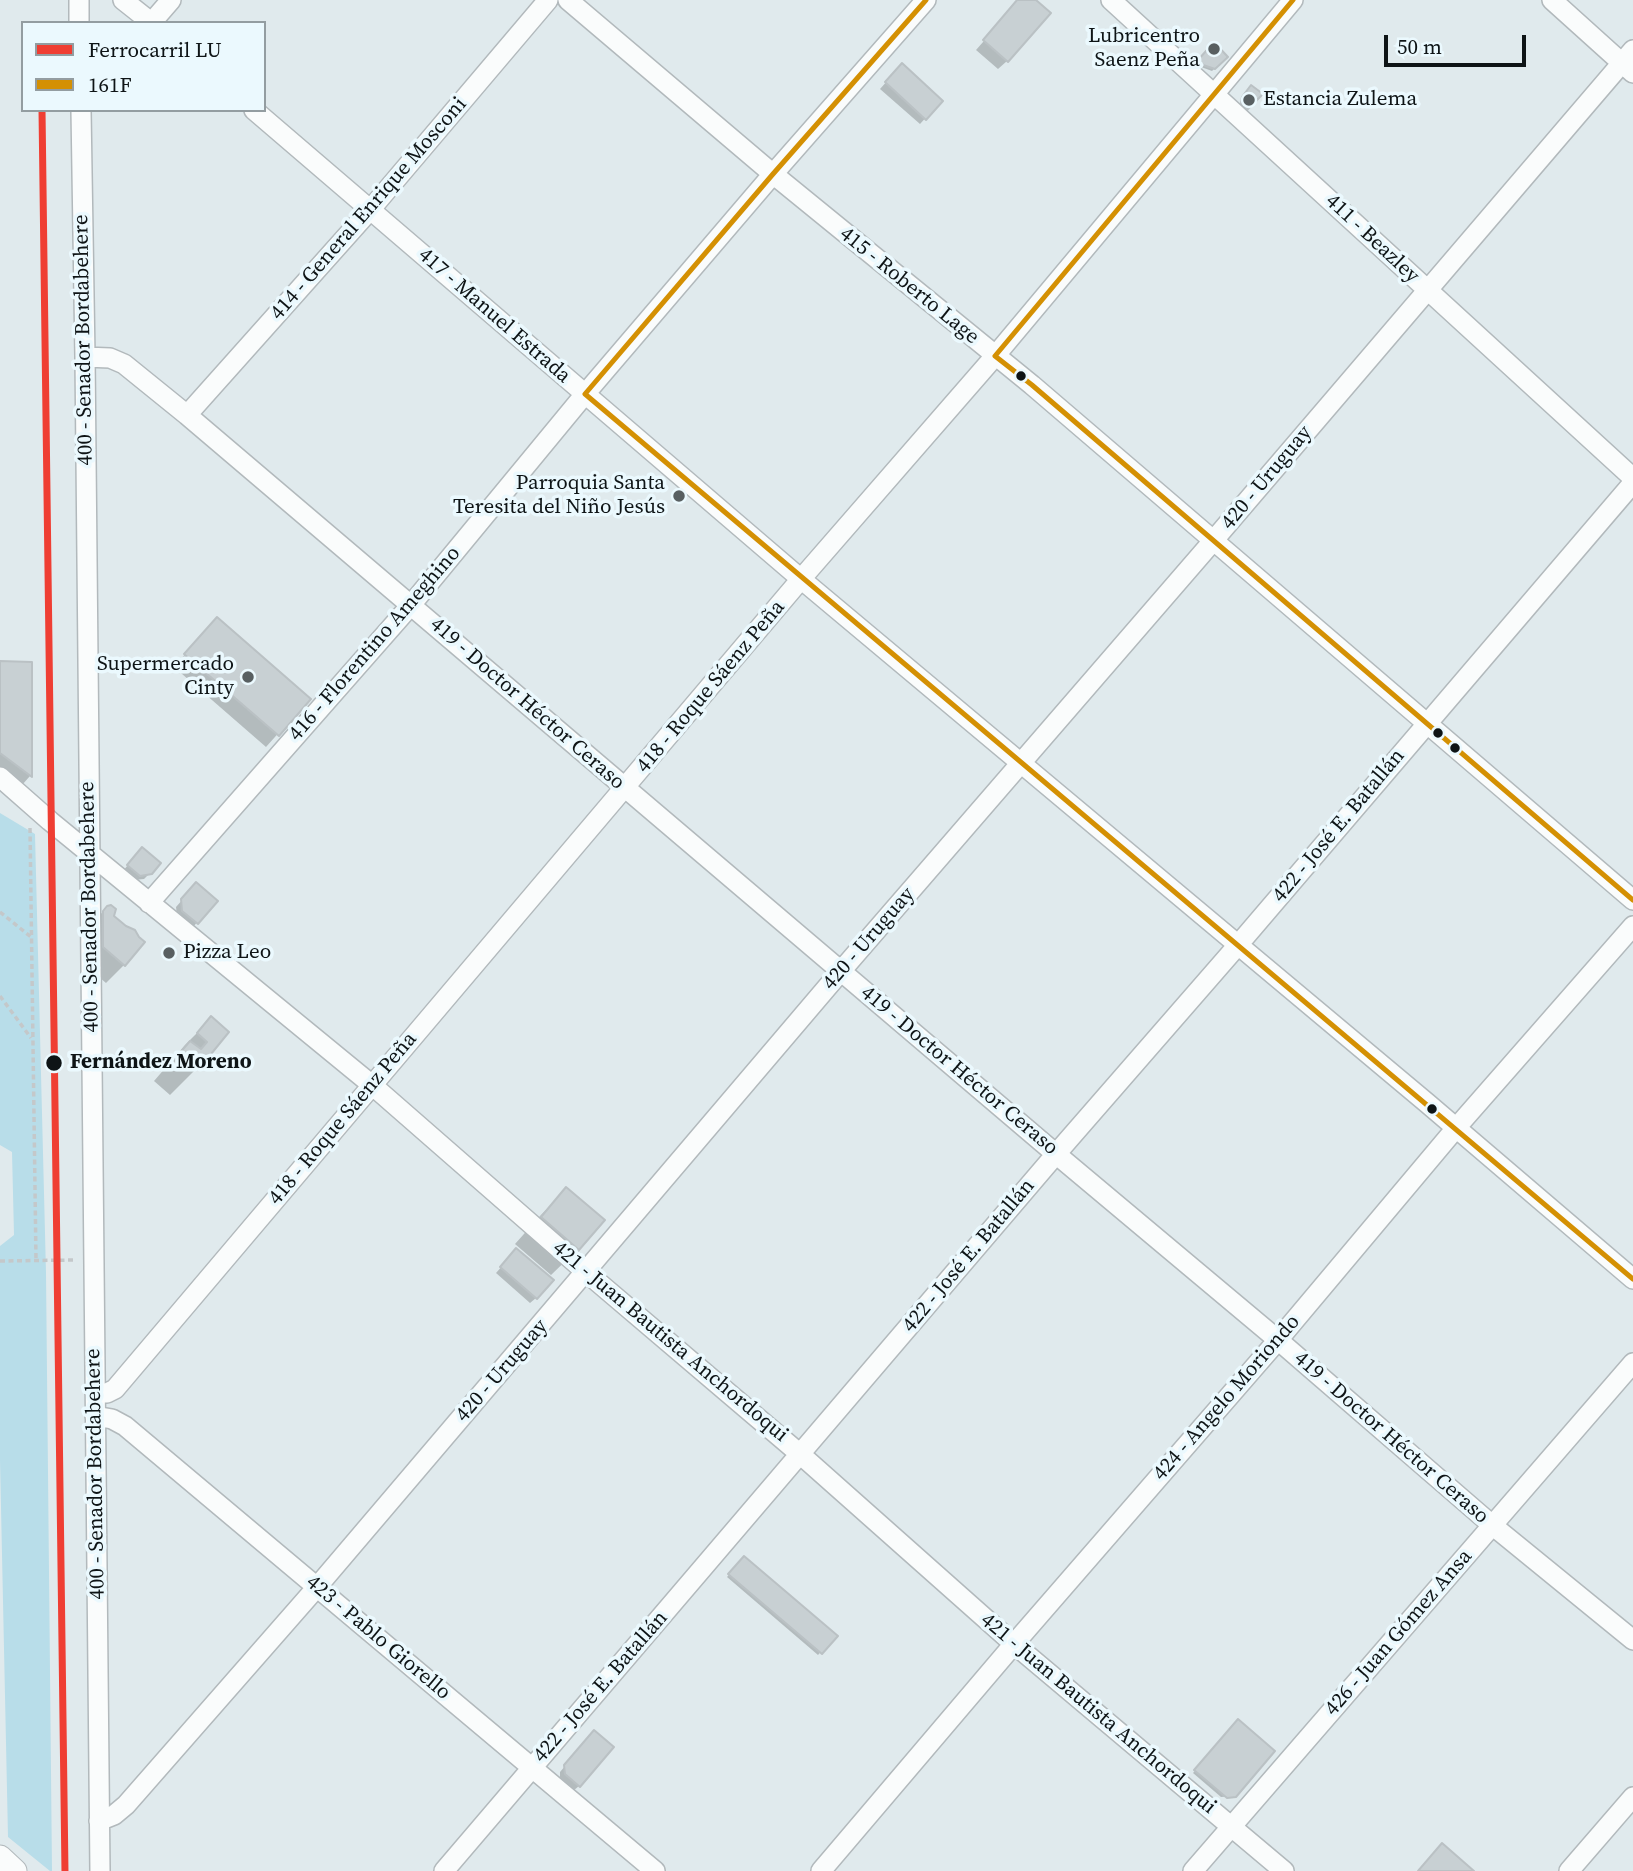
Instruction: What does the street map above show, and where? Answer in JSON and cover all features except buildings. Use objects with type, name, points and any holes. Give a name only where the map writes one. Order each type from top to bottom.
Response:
[{"type":"street","points":[[79,0],[79,21]]},
{"type":"street","points":[[123,0],[151,21]]},
{"type":"street","points":[[153,21],[171,0]]},
{"type":"street","name":"414 - General Enrique Mosconi","points":[[187,415],[370,210],[548,0]]},
{"type":"street","name":"415 - Roberto Lage","points":[[568,0],[773,174],[1032,385],[1633,900]]},
{"type":"street","name":"416 - Florentino Ameghino","points":[[149,903],[411,604],[585,394],[926,0]]},
{"type":"street","name":"411 - Beazley","points":[[1111,0],[1633,480]]},
{"type":"street","name":"418 - Roque Sáenz Peña","points":[[95,1393],[107,1393],[115,1389],[801,579],[995,356],[1293,0]]},
{"type":"street","points":[[1552,0],[1629,62]]},
{"type":"street","name":"420 - Uruguay","points":[[99,1821],[114,1815],[127,1805],[317,1587],[841,971],[1427,290],[1629,62]]},
{"type":"street","name":"400 - Senador Bordabehere","points":[[81,112],[100,1871]]},
{"type":"street","name":"417 - Manuel Estrada","points":[[256,112],[801,579],[1633,1279]]},
{"type":"street","name":"419 - Doctor Héctor Ceraso","points":[[85,357],[110,358],[124,364],[187,415],[1278,1340],[1492,1525],[1633,1640]]},
{"type":"street","name":"422 - José E. Batallán","points":[[444,1871],[1056,1154],[1238,946],[1633,480]]},
{"type":"street","name":"421 - Juan Bautista Anchordoqui","points":[[0,777],[372,1085],[800,1454],[1014,1644],[1284,1871]]},
{"type":"street","name":"424 - Angelo Moriondo","points":[[821,1871],[1633,926]]},
{"type":"street","name":"426 - Juan Gómez Ansa","points":[[1193,1871],[1633,1363]]},
{"type":"street","name":"423 - Pablo Giorello","points":[[95,1416],[112,1419],[125,1426],[655,1871]]},
{"type":"street","points":[[1569,1871],[1633,1797]]},
{"type":"street","points":[[0,1857],[15,1871]]},
{"type":"path","points":[[29,803],[36,1260]]},
{"type":"path","points":[[0,912],[31,937]]},
{"type":"path","points":[[0,996],[32,1040]]},
{"type":"path","points":[[0,1261],[78,1260]]},
{"type":"shaded area","points":[[0,813],[35,834],[46,1273],[52,1871],[8,1837],[0,1460],[0,1246],[14,1235],[12,1152],[0,1145]]},
{"type":"rail line","name":"LU","points":[[42,112],[65,1871]]},
{"type":"transit line","name":"161F","points":[[926,0],[585,394],[1633,1279]]},
{"type":"transit line","name":"161F","points":[[1293,0],[995,356],[1633,900]]},
{"type":"place","name":"Lubricentro Saenz Peña","points":[[1214,49]]},
{"type":"place","name":"Estancia Zulema","points":[[1249,100]]},
{"type":"place","name":"Parroquia Santa Teresita del Niño Jesús","points":[[679,496]]},
{"type":"place","name":"Supermercado Cinty","points":[[248,677]]},
{"type":"place","name":"Pizza Leo","points":[[169,953]]},
{"type":"place","name":"Fernández Moreno","points":[[54,1063]]}]
